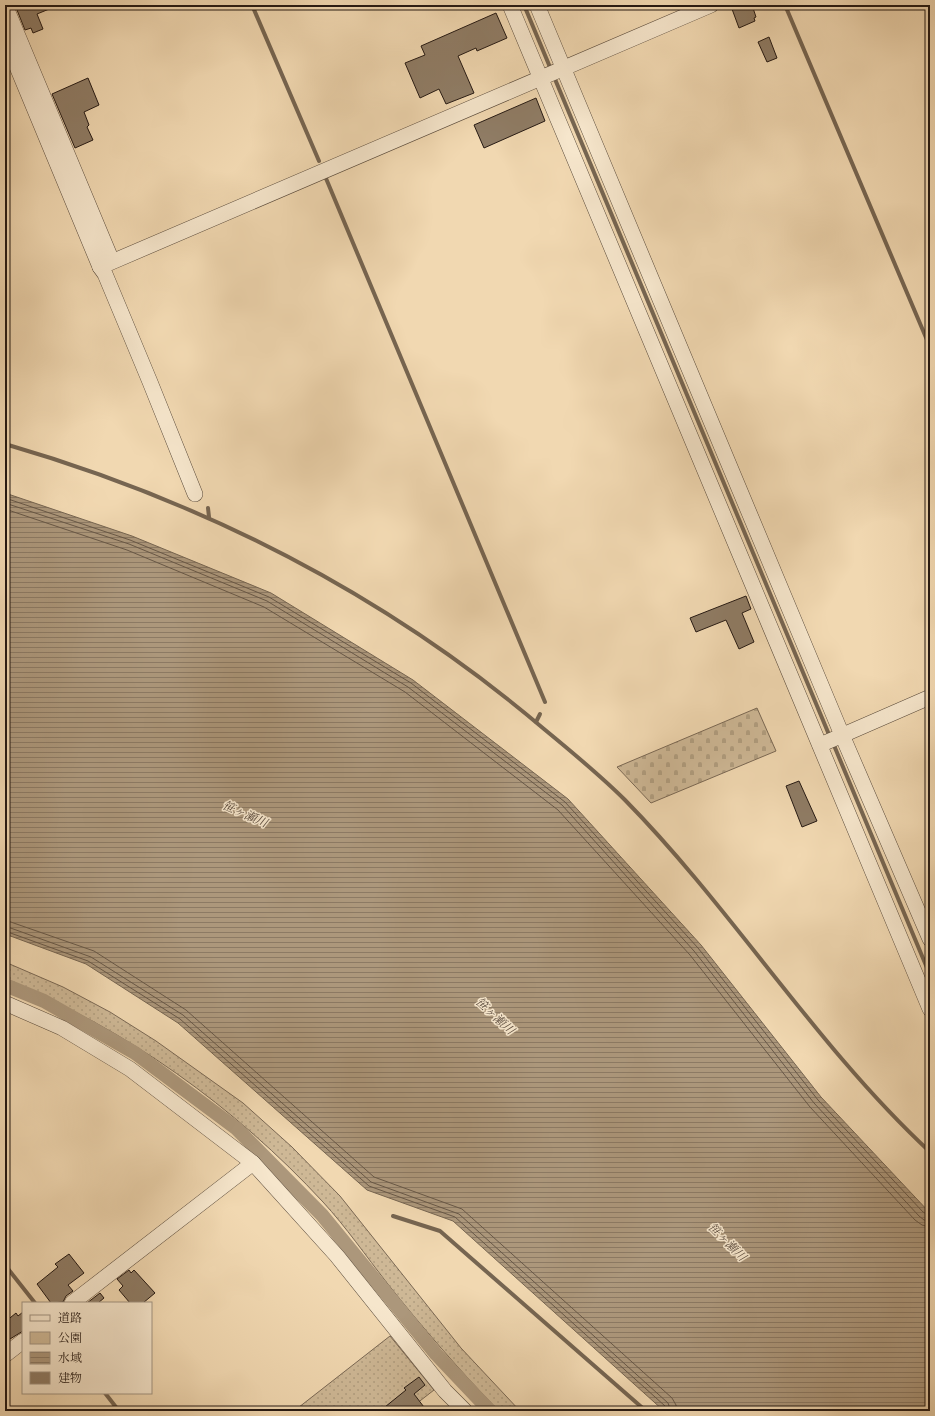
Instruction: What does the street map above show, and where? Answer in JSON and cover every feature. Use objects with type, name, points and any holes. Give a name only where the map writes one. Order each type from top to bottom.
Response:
[{"type":"street","points":[[5,5],[47,122],[106,264],[105,274],[130,332],[194,494]]},
{"type":"street","points":[[510,5],[552,72],[831,740],[930,1009]]},
{"type":"street","points":[[536,5],[552,72],[831,740],[930,939]]},
{"type":"street","points":[[106,264],[710,5]]},
{"type":"street","points":[[5,38],[47,122]]},
{"type":"street","points":[[831,740],[930,697]]},
{"type":"street","points":[[5,1003],[62,1028],[130,1069],[253,1163],[337,1256],[445,1390],[465,1411]]},
{"type":"street","points":[[73,1302],[253,1163]]},
{"type":"street","points":[[5,1355],[22,1342]]},
{"type":"green space","points":[[757,708],[776,751],[651,803],[617,767]]},
{"type":"green space","points":[[5,962],[63,987],[110,1012],[156,1041],[243,1103],[292,1147],[340,1196],[461,1348],[520,1411],[499,1411],[484,1396],[414,1316],[348,1231],[323,1202],[289,1167],[253,1134],[216,1103],[176,1073],[136,1046],[50,999],[5,980]]},
{"type":"green space","points":[[390,1336],[434,1390],[407,1411],[294,1411]]},
{"type":"water","name":"笹ヶ瀬川","points":[[5,493],[132,536],[271,593],[413,680],[568,799],[701,945],[821,1097],[930,1213],[930,1411],[664,1411],[453,1221],[367,1190],[178,1023],[86,964],[5,934]]},
{"type":"building","points":[[15,5],[59,5],[37,14],[43,29],[33,33],[31,28],[25,30]]},
{"type":"building","points":[[742,5],[752,5],[756,17],[754,18],[755,21],[739,28],[732,9]]},
{"type":"building","points":[[496,13],[507,38],[477,51],[476,48],[458,56],[474,93],[446,104],[439,89],[420,98],[405,63],[425,55],[421,46]]},
{"type":"building","points":[[769,37],[777,58],[767,62],[758,42]]},
{"type":"building","points":[[88,78],[99,105],[84,112],[89,125],[87,127],[93,140],[75,148],[52,94]]},
{"type":"building","points":[[536,98],[545,121],[484,148],[474,125]]},
{"type":"building","points":[[746,596],[751,609],[742,613],[754,642],[739,649],[726,620],[696,632],[690,618]]},
{"type":"building","points":[[799,781],[817,821],[802,827],[786,786]]},
{"type":"building","points":[[69,1254],[84,1273],[68,1285],[73,1291],[66,1296],[63,1302],[50,1302],[37,1284],[58,1267],[55,1264]]},
{"type":"building","points":[[129,1270],[131,1273],[134,1270],[155,1293],[144,1302],[129,1302],[119,1290],[123,1286],[117,1279]]},
{"type":"building","points":[[100,1293],[104,1298],[99,1302],[88,1302]]},
{"type":"building","points":[[16,1313],[18,1316],[22,1313],[22,1332],[10,1339],[5,1332],[5,1322]]},
{"type":"building","points":[[419,1377],[425,1385],[414,1394],[427,1411],[380,1411],[406,1390],[404,1388]]},
{"type":"waterway","points":[[252,5],[319,161]]},
{"type":"waterway","points":[[524,5],[830,737]]},
{"type":"waterway","points":[[785,5],[930,347]]},
{"type":"waterway","points":[[325,176],[545,702]]},
{"type":"waterway","points":[[5,444],[79,467],[151,494],[222,524],[290,558],[356,595],[421,636],[483,680],[575,755],[625,800],[703,887],[850,1068],[889,1111],[930,1152]]},
{"type":"waterway","points":[[208,508],[209,517]]},
{"type":"waterway","points":[[536,722],[540,714]]},
{"type":"waterway","points":[[833,743],[930,975]]},
{"type":"waterway","points":[[5,985],[44,1001],[135,1053],[237,1129],[322,1215],[436,1354],[490,1411]]},
{"type":"waterway","points":[[393,1216],[440,1231],[646,1411]]},
{"type":"waterway","points":[[5,1265],[34,1302]]},
{"type":"waterway","points":[[106,1394],[119,1411]]}]
